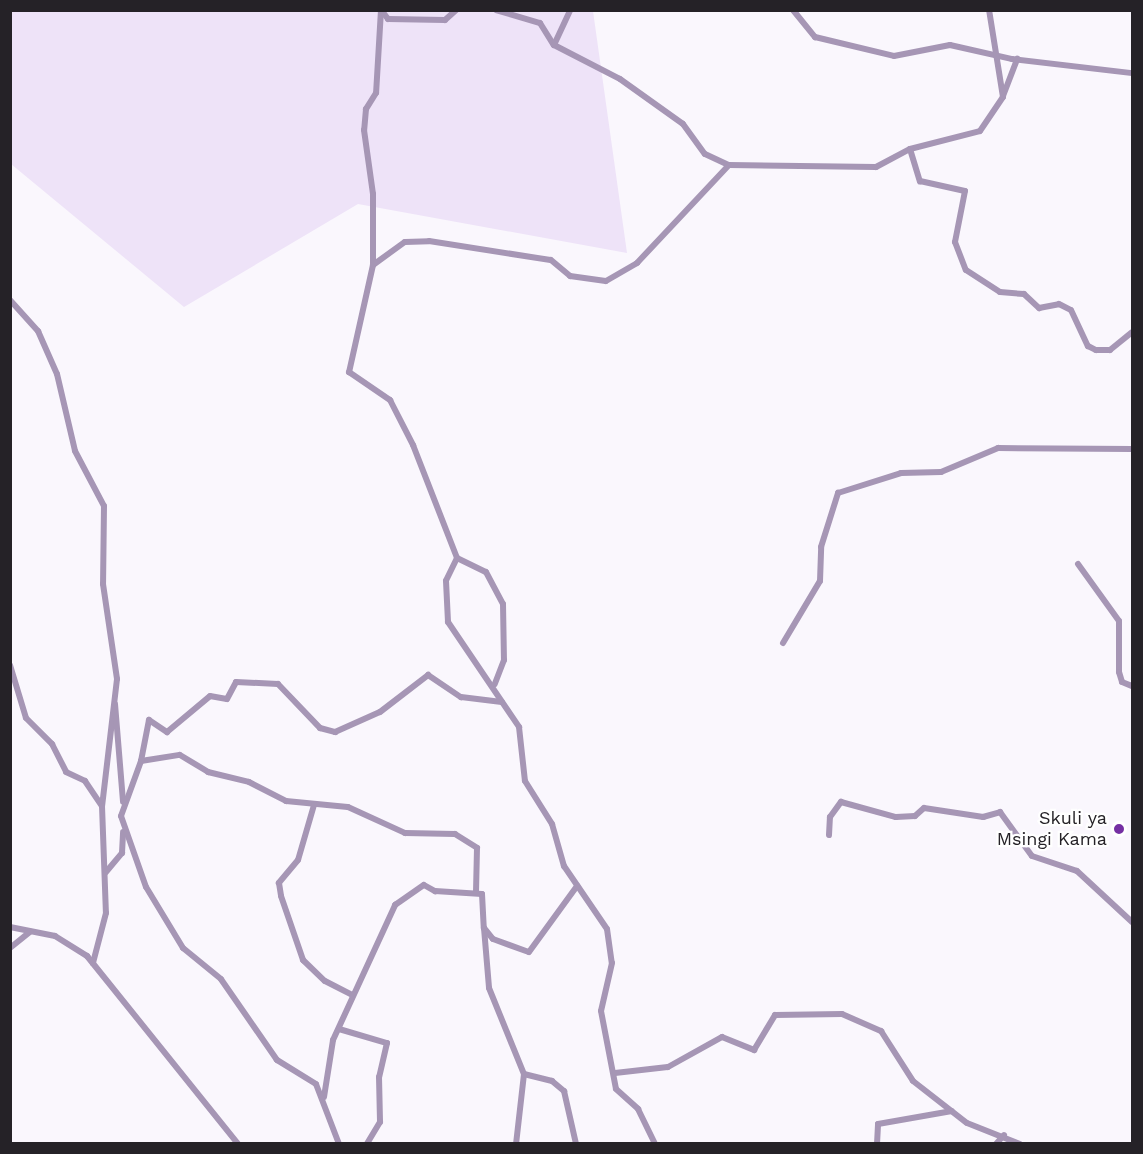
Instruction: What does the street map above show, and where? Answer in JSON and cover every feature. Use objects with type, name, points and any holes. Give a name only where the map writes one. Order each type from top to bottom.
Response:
[{"type":"street","points":[[381,10],[387,19],[445,20],[456,10]]},
{"type":"street","points":[[381,10],[376,93],[366,108],[364,130],[373,194],[373,265],[349,372],[390,400],[413,445],[457,558],[486,572],[503,604],[504,660],[495,684]]},
{"type":"street","points":[[496,10],[540,23],[554,45],[620,79],[683,124],[705,154],[729,165],[876,167],[910,149],[980,131],[1002,97],[1017,59]]},
{"type":"street","points":[[554,45],[570,10]]},
{"type":"street","points":[[989,10],[993,52],[1002,97]]},
{"type":"street","points":[[790,11],[815,37],[894,56],[950,45],[993,52],[1017,59],[1132,73]]},
{"type":"street","points":[[910,149],[920,181],[965,191],[955,242],[966,270],[1000,292],[1024,294],[1039,308],[1059,304],[1071,310],[1088,346],[1096,350],[1110,350],[1132,332]]},
{"type":"street","points":[[373,265],[405,242],[429,240],[551,260],[570,276],[606,281],[637,263],[729,165]]},
{"type":"street","points":[[10,300],[38,331],[57,374],[75,451],[104,506],[103,584],[123,802],[122,853],[106,872]]},
{"type":"street","points":[[783,643],[820,581],[821,547],[838,493],[901,472],[941,472],[998,448],[1132,449]]},
{"type":"street","points":[[457,558],[446,580],[448,622],[495,684],[502,702],[519,727],[525,781],[552,824],[564,866],[607,929],[612,963],[601,1011],[615,1073],[616,1089],[638,1109],[655,1143]]},
{"type":"street","points":[[1078,564],[1119,621],[1119,672],[1122,682],[1132,686]]},
{"type":"street","points":[[10,665],[26,718],[52,744],[66,772],[85,781],[102,806]]},
{"type":"street","points":[[123,802],[141,761],[149,720],[167,732],[210,696],[227,699],[236,682],[278,684],[320,728],[335,732],[380,712],[428,675],[460,697],[502,702]]},
{"type":"street","points":[[93,963],[106,913],[102,806],[115,697]]},
{"type":"street","points":[[141,761],[180,755],[208,772],[249,782],[286,801],[348,807],[411,834],[455,834],[477,848],[476,892]]},
{"type":"street","points":[[829,835],[830,817],[841,802],[896,817],[915,816],[924,808],[983,818],[1000,812],[1032,856],[1077,871],[1132,922]]},
{"type":"street","points":[[314,805],[298,860],[279,883],[281,896],[303,960],[325,981],[353,995]]},
{"type":"street","points":[[123,831],[138,860],[146,887],[183,948],[221,978],[277,1060],[310,1078],[323,1101],[339,1143]]},
{"type":"street","points":[[122,853],[138,860]]},
{"type":"street","points":[[323,1101],[339,1029],[395,905],[424,885],[435,891],[476,892],[482,894],[489,988],[524,1074],[516,1143]]},
{"type":"street","points":[[484,928],[493,939],[529,952],[577,886]]},
{"type":"street","points":[[10,927],[55,936],[93,963],[238,1143]]},
{"type":"street","points":[[10,948],[30,932]]},
{"type":"street","points":[[615,1073],[668,1067],[722,1037],[753,1050],[775,1015],[829,1012],[881,1031],[913,1081],[967,1123],[1004,1135],[1020,1143]]},
{"type":"street","points":[[339,1029],[387,1043],[379,1077],[380,1122],[367,1143]]},
{"type":"street","points":[[524,1074],[552,1081],[564,1091],[576,1143]]},
{"type":"street","points":[[877,1143],[878,1124],[952,1111]]},
{"type":"street","points":[[996,1143],[1004,1135]]},
{"type":"shaded area","points":[[10,11],[593,11],[627,253],[358,204],[184,307],[11,164]]},
{"type":"place","name":"Skuli ya Msingi Kama","points":[[1119,829]]}]
